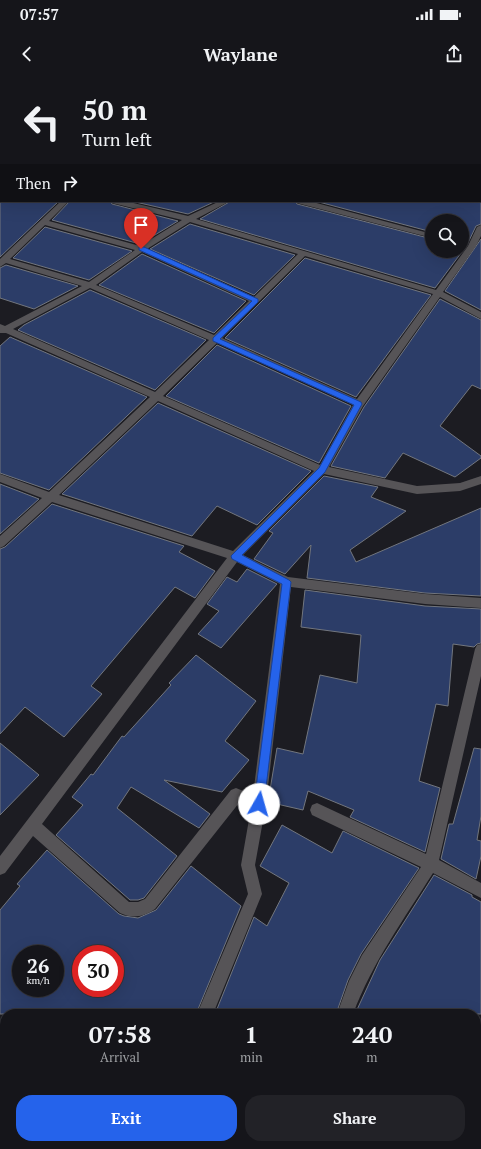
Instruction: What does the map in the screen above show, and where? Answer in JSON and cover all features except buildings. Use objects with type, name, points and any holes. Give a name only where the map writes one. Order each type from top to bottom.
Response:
[{"type":"street","points":[[2,262],[64,202]]},
{"type":"street","points":[[120,202],[189,219],[438,293],[481,316]]},
{"type":"street","points":[[2,329],[90,285],[141,249],[189,219],[224,202]]},
{"type":"street","points":[[304,202],[425,234]]},
{"type":"street","points":[[42,222],[141,249],[256,301]]},
{"type":"street","points":[[0,868],[235,556],[322,470],[359,404],[472,246],[481,227]]},
{"type":"street","points":[[0,543],[51,497],[157,396],[304,253]]},
{"type":"street","points":[[2,262],[90,285],[359,404]]},
{"type":"street","points":[[2,329],[322,470],[417,490],[460,487],[481,480]]},
{"type":"street","points":[[0,478],[51,497],[235,556],[286,582],[425,599],[481,603]]},
{"type":"street","points":[[208,1009],[255,894],[248,865],[259,804],[286,582]]},
{"type":"street","points":[[347,1009],[355,987],[368,961],[431,864],[481,649]]},
{"type":"street","points":[[33,826],[125,908],[139,910],[150,904],[236,795],[259,804]]},
{"type":"street","points":[[317,810],[431,864],[481,891]]},
{"type":"route","points":[[141,249],[256,301],[215,339],[359,404],[322,470],[235,556],[286,582],[259,804]]}]
